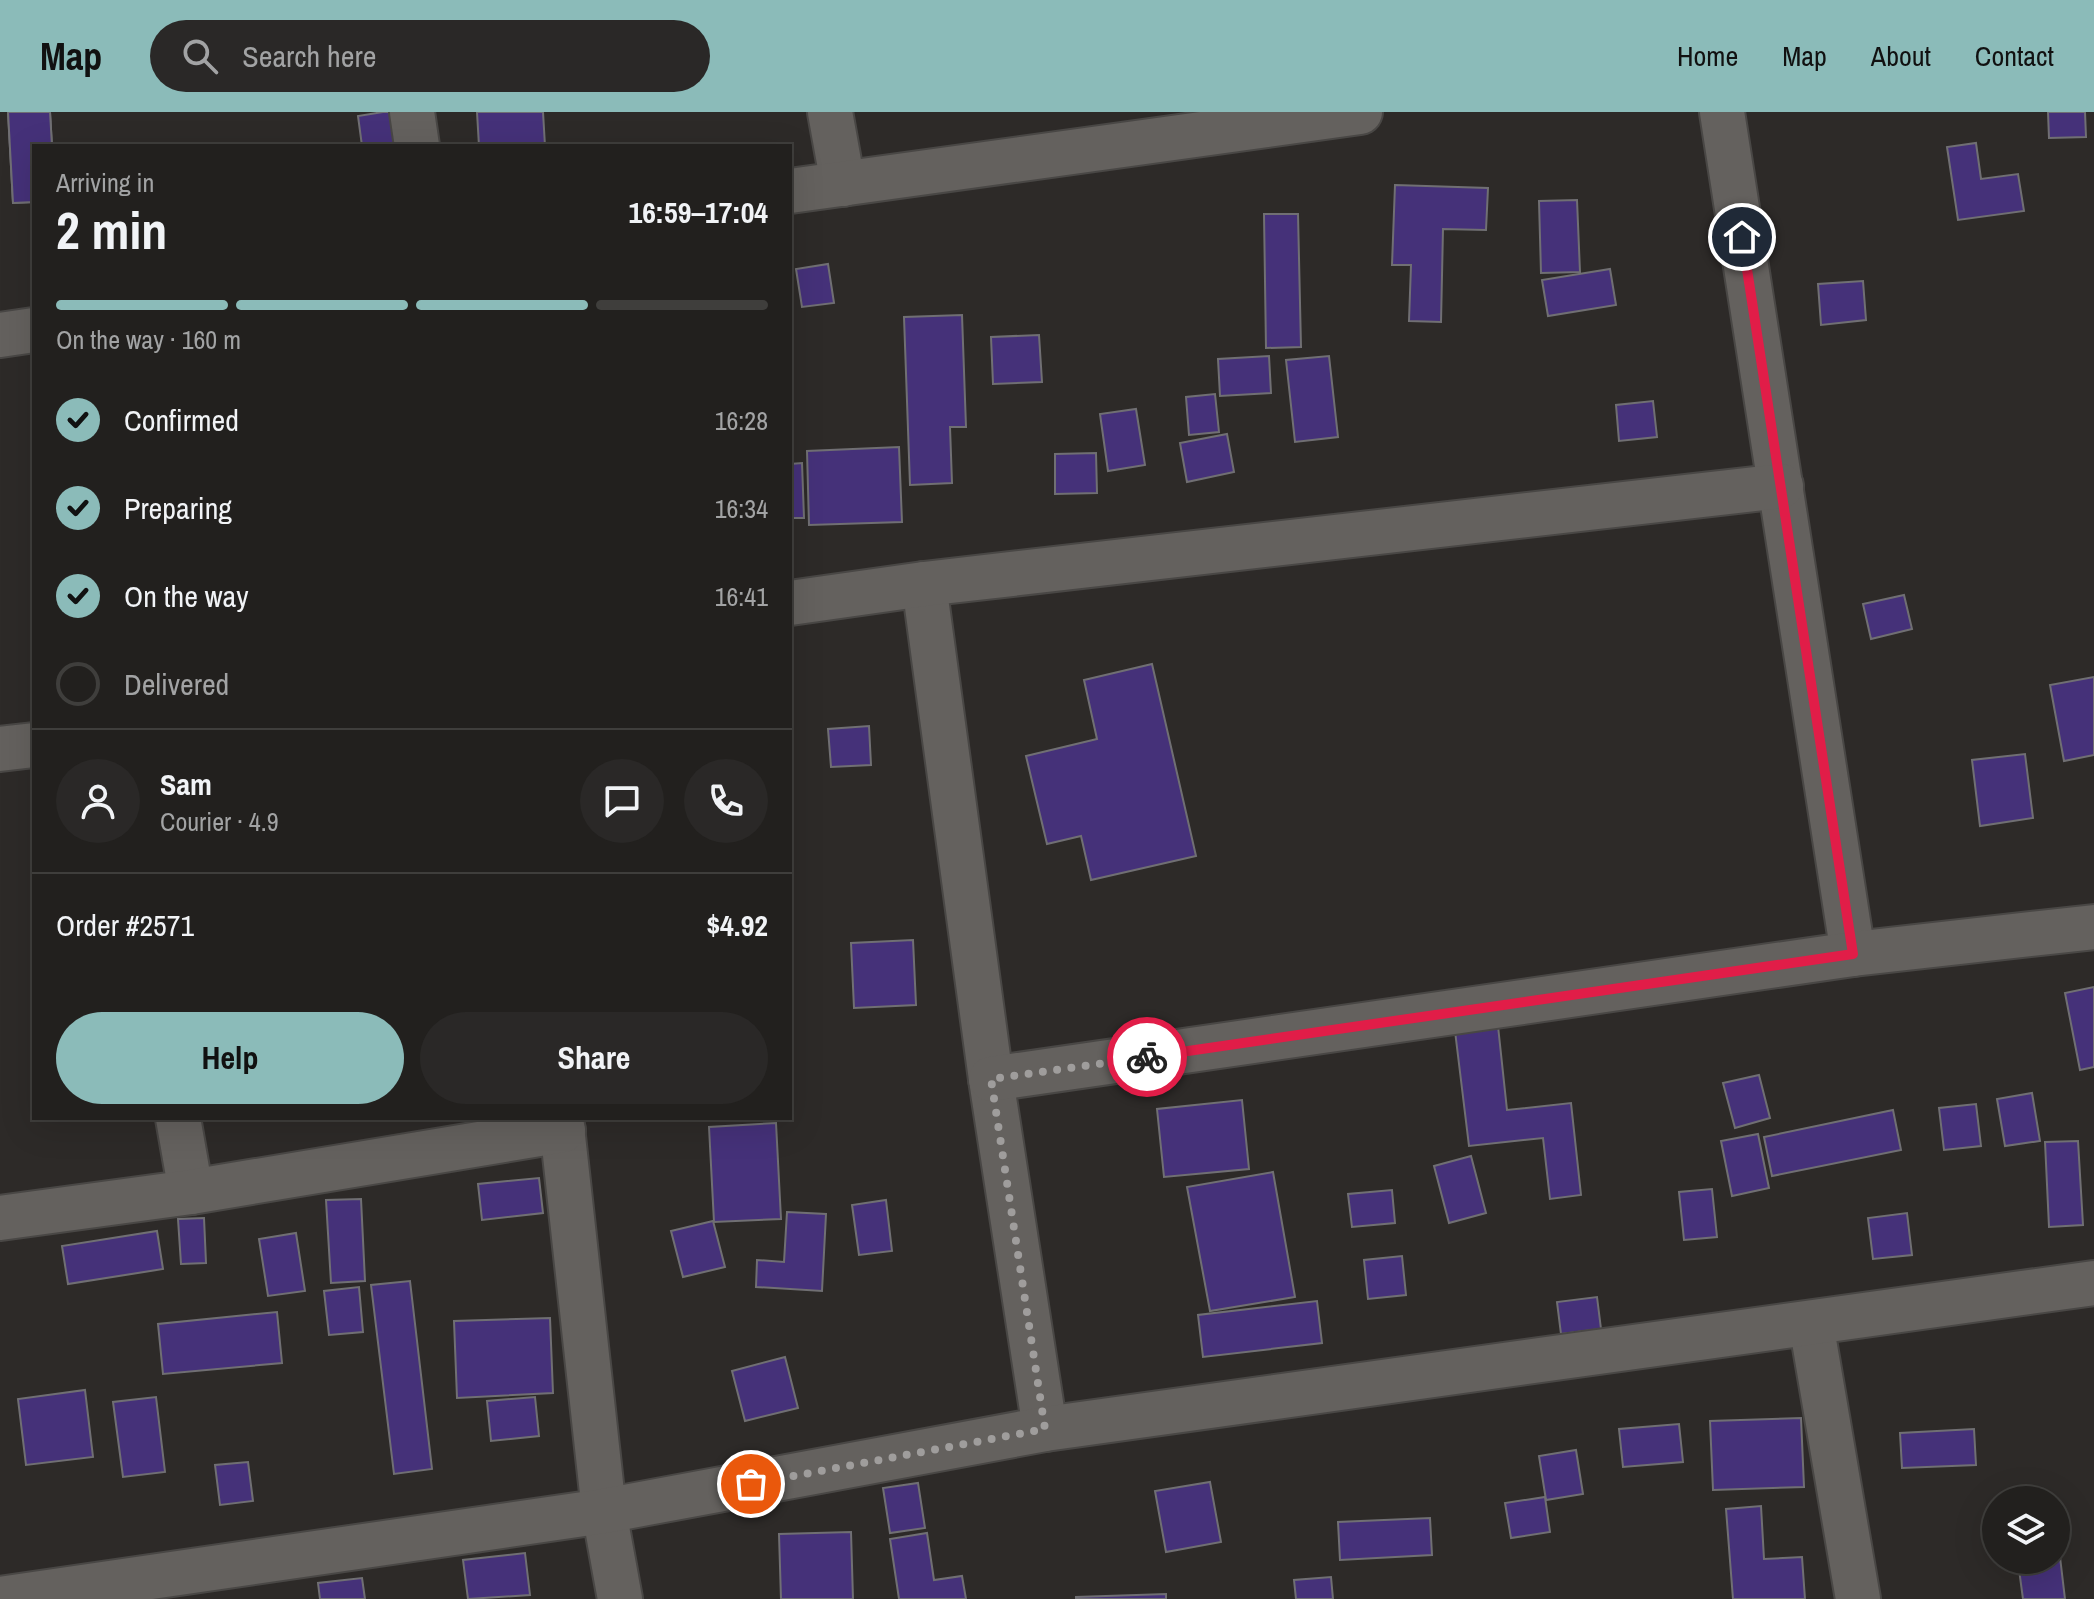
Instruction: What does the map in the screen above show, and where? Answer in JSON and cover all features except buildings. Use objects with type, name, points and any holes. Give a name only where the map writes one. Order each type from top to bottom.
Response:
[{"type":"street","points":[[412,112],[417,144]]},
{"type":"street","points":[[830,112],[843,184]]},
{"type":"street","points":[[792,191],[1360,112]]},
{"type":"street","points":[[1722,112],[1853,954]]},
{"type":"street","points":[[0,335],[32,330]]},
{"type":"street","points":[[792,603],[924,584],[1781,486]]},
{"type":"street","points":[[924,584],[991,1079],[1045,1429]]},
{"type":"street","points":[[0,749],[32,745]]},
{"type":"street","points":[[991,1079],[1853,954],[2094,927]]},
{"type":"street","points":[[178,1120],[191,1192]]},
{"type":"street","points":[[0,1218],[191,1192],[562,1124],[604,1511],[620,1599]]},
{"type":"street","points":[[0,1599],[235,1583],[1045,1429],[2094,1283]]},
{"type":"street","points":[[1811,1323],[1858,1599]]},
{"type":"way so far","points":[[751,1484],[1045,1429],[991,1079],[1147,1057]]},
{"type":"route","points":[[1147,1057],[1853,954],[1742,237]]}]
